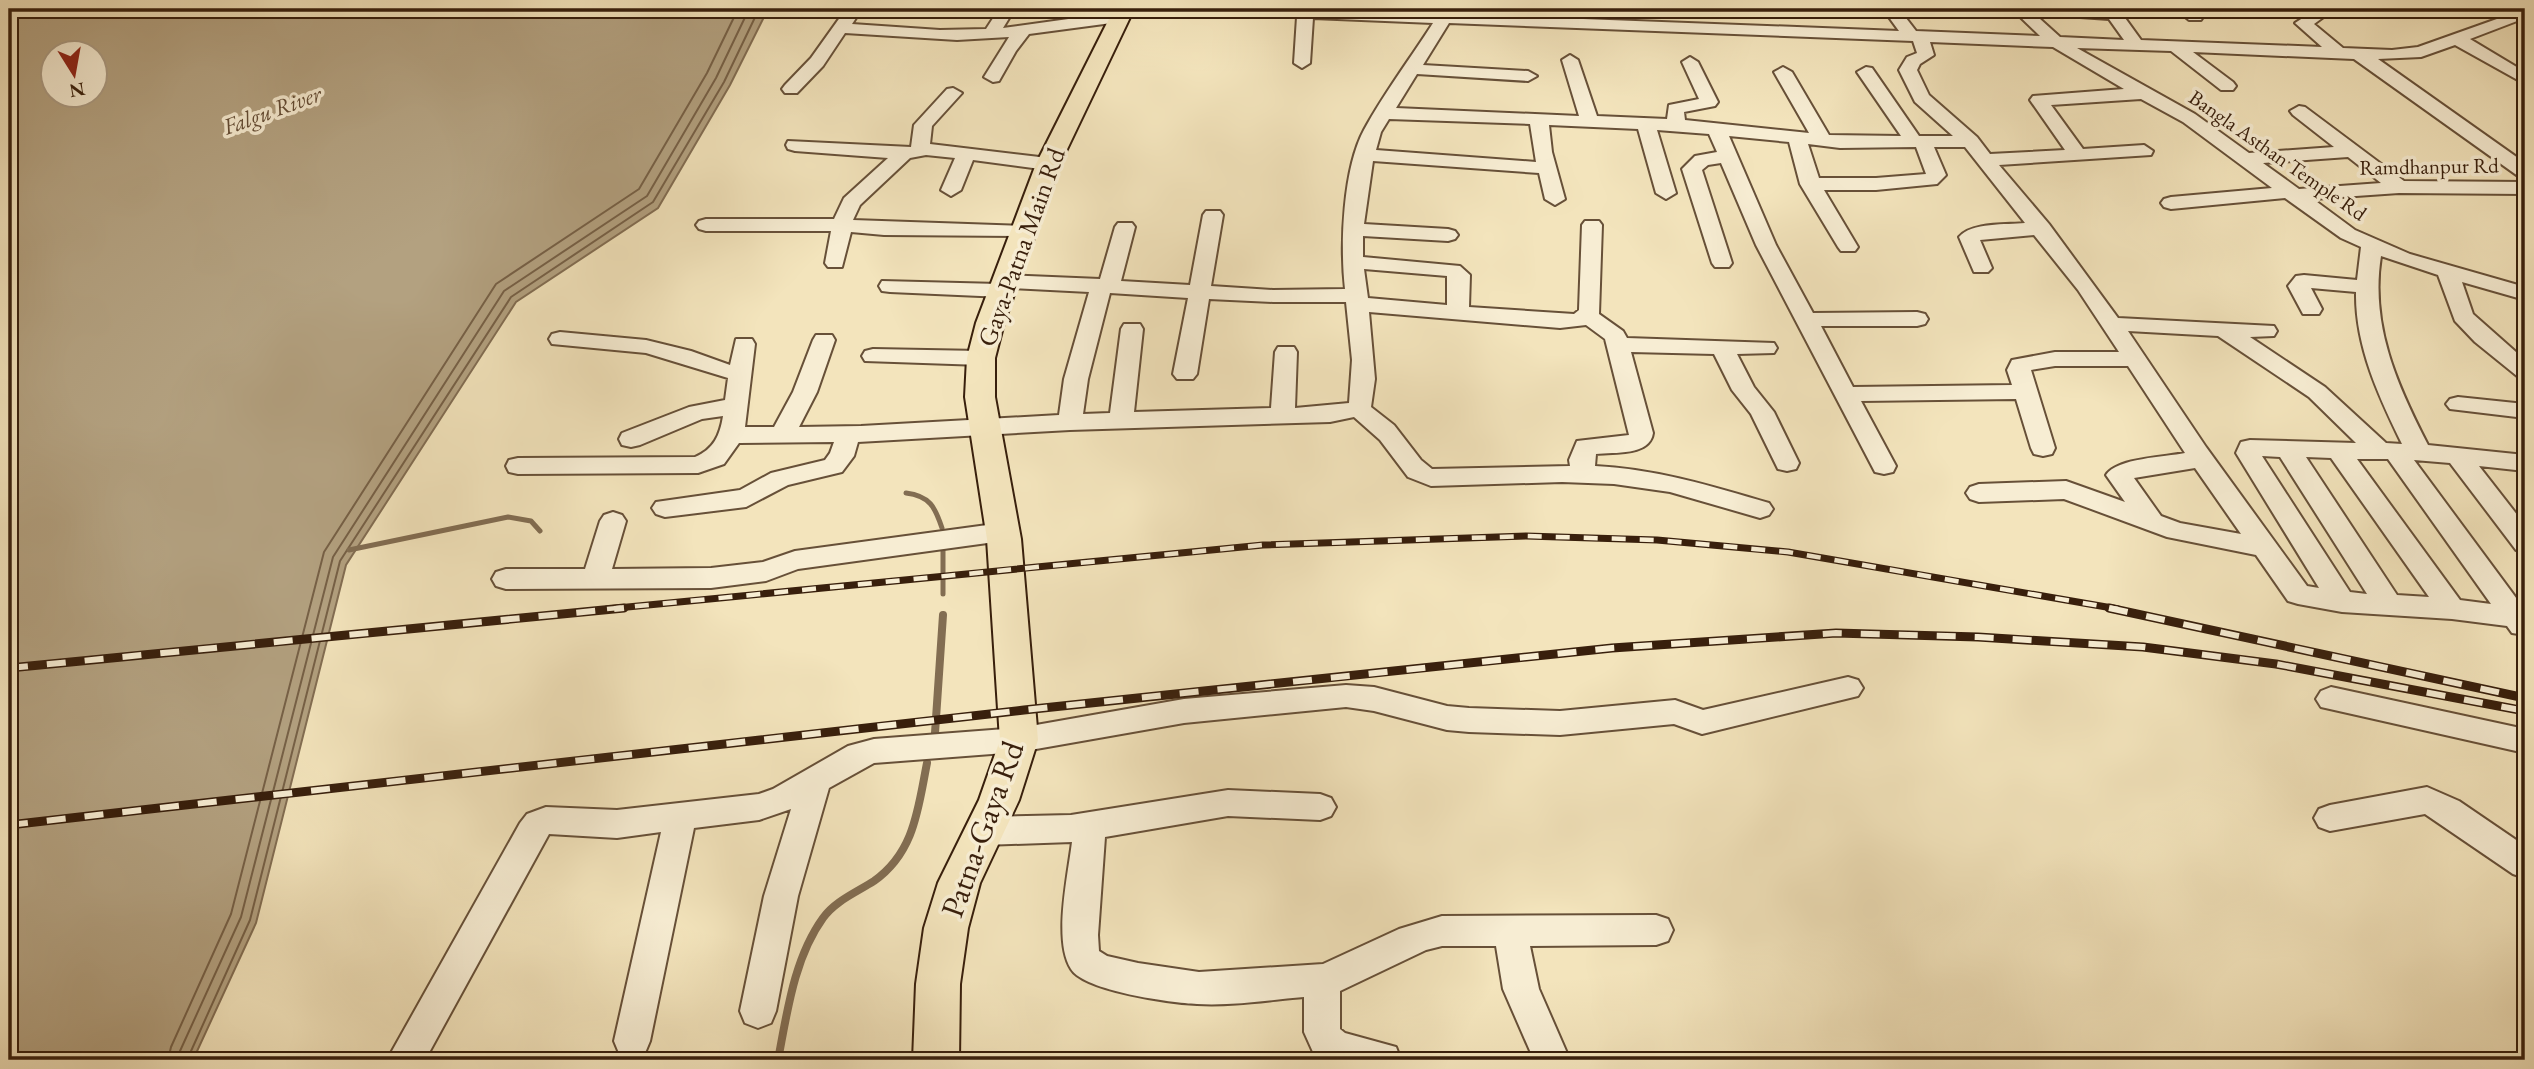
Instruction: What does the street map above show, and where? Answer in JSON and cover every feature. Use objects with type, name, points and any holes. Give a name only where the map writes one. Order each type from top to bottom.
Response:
[{"type":"main road","name":"Gaya-Patna Main Rd","points":[[1018,732],[1003,536],[984,427],[979,380],[981,358],[990,323],[1048,164],[1122,12]]},
{"type":"main road","name":"Patna-Gaya Rd","points":[[936,1060],[938,984],[946,929],[959,883],[1010,772],[1018,732]]},
{"type":"street","points":[[791,89],[817,62],[854,9]]},
{"type":"street","points":[[991,34],[1005,12],[1013,9]]},
{"type":"street","points":[[1054,9],[1122,12]]},
{"type":"street","points":[[1206,9],[1570,16],[1674,27],[2409,55],[2525,13]]},
{"type":"street","points":[[1666,9],[1674,27]]},
{"type":"street","points":[[1713,9],[1721,28]]},
{"type":"street","points":[[1891,9],[1915,35],[1926,55],[1913,61],[1908,70],[1916,93],[1977,150],[2087,287],[2202,460],[2298,594],[2342,602],[2452,610],[2520,624]]},
{"type":"street","points":[[2020,9],[2055,41]]},
{"type":"street","points":[[2316,9],[2318,16],[2303,23],[2340,54]]},
{"type":"street","points":[[839,28],[941,36],[991,34],[1022,32],[1122,12]]},
{"type":"street","points":[[2080,12],[2114,14],[2135,44]]},
{"type":"street","points":[[1302,63],[1305,13]]},
{"type":"street","points":[[1793,13],[1799,31]]},
{"type":"street","points":[[1359,409],[1362,401],[1362,355],[1355,299],[1353,229],[1364,155],[1371,132],[1447,14]]},
{"type":"street","points":[[993,77],[1003,56],[1022,32]]},
{"type":"street","points":[[2457,39],[2525,79]]},
{"type":"street","name":"Bangla Asthan Temple Rd","points":[[2055,41],[2189,118],[2348,234],[2372,246],[2525,294]]},
{"type":"street","points":[[2174,46],[2228,86]]},
{"type":"street","points":[[2359,54],[2525,172]]},
{"type":"street","points":[[1570,60],[1590,121]]},
{"type":"street","points":[[1676,125],[1675,108],[1709,102],[1690,62]]},
{"type":"street","points":[[1411,69],[1528,76]]},
{"type":"street","points":[[1783,72],[1823,141]]},
{"type":"street","points":[[1810,184],[1881,184],[1935,178],[1918,142],[1866,72]]},
{"type":"street","points":[[835,262],[842,225],[855,197],[912,151],[923,125],[953,93]]},
{"type":"street","points":[[2078,155],[2039,100],[2145,93]]},
{"type":"street","points":[[2299,111],[2399,187]]},
{"type":"street","points":[[1383,113],[1676,125],[1798,139],[1918,142],[1977,150],[2078,155],[2144,151]]},
{"type":"street","points":[[1539,121],[1555,199]]},
{"type":"street","points":[[1646,124],[1666,193]]},
{"type":"street","points":[[1717,130],[1766,245],[1885,466]]},
{"type":"street","points":[[1798,139],[1801,163],[1810,184],[1848,247]]},
{"type":"street","points":[[1857,142],[1881,184]]},
{"type":"street","points":[[795,145],[966,154],[1048,164]]},
{"type":"street","points":[[2245,159],[2351,150]]},
{"type":"street","points":[[951,190],[966,154]]},
{"type":"street","points":[[1364,155],[1459,162],[1458,172],[1463,177],[1548,174]]},
{"type":"street","points":[[1722,263],[1692,169],[1702,160],[1729,156]]},
{"type":"street","name":"Ramdhanpur Rd","points":[[2171,203],[2399,187],[2525,188]]},
{"type":"street","points":[[1185,374],[1213,215]]},
{"type":"street","points":[[706,225],[842,225],[884,229],[1025,232]]},
{"type":"street","points":[[1588,317],[1592,294],[1592,225]]},
{"type":"street","points":[[1070,422],[1076,379],[1125,227]]},
{"type":"street","points":[[1981,268],[1969,237],[1982,233],[2042,228]]},
{"type":"street","points":[[1353,229],[1448,235]]},
{"type":"street","points":[[2372,246],[2367,287],[2373,350],[2391,398],[2398,451]]},
{"type":"street","points":[[1353,262],[1453,270],[1459,275],[1458,313]]},
{"type":"street","points":[[2447,271],[2463,316],[2483,337],[2525,372]]},
{"type":"street","points":[[2311,309],[2299,286],[2304,281],[2367,287]]},
{"type":"street","points":[[890,286],[1105,285],[1355,299],[1458,313],[1560,321],[1588,317],[1615,336],[1642,433],[1640,439],[1635,442],[1586,447],[1581,460],[1584,474]]},
{"type":"street","points":[[1805,320],[1917,319]]},
{"type":"street","points":[[2111,324],[2266,331]]},
{"type":"street","points":[[1121,421],[1132,329]]},
{"type":"street","points":[[2225,330],[2398,451],[2520,624]]},
{"type":"street","points":[[561,339],[640,345],[741,374]]},
{"type":"street","points":[[782,435],[806,392],[824,340]]},
{"type":"street","points":[[518,466],[698,465],[715,458],[733,433],[744,344]]},
{"type":"street","points":[[1619,345],[1766,348]]},
{"type":"street","points":[[1722,347],[1744,390],[1762,412],[1787,463]]},
{"type":"street","points":[[1283,416],[1286,352]]},
{"type":"street","points":[[873,356],[981,358]]},
{"type":"street","points":[[2043,449],[2019,370],[2020,365],[2026,362],[2133,359]]},
{"type":"street","points":[[1845,394],[2026,393]]},
{"type":"street","points":[[2458,404],[2525,411]]},
{"type":"street","points":[[631,439],[697,412],[737,406]]},
{"type":"street","points":[[733,433],[848,435],[1070,422],[1330,414],[1359,409],[1383,427],[1411,466],[1422,475],[1444,478],[1584,474],[1643,478],[1760,509]]},
{"type":"street","points":[[665,508],[746,498],[780,479],[833,466],[842,457],[848,435]]},
{"type":"street","points":[[2342,602],[2248,453],[2250,448],[2398,451],[2525,463]]},
{"type":"street","points":[[2287,448],[2330,519],[2388,604]]},
{"type":"street","points":[[2337,449],[2452,610]]},
{"type":"street","points":[[2458,457],[2525,543]]},
{"type":"street","points":[[2152,522],[2119,475],[2125,471],[2202,460]]},
{"type":"street","points":[[1979,492],[2066,490],[2204,538],[2264,547]]},
{"type":"street","points":[[596,578],[612,521]]},
{"type":"street","points":[[506,579],[728,576],[766,571],[795,559],[1003,536]]},
{"type":"street","points":[[405,1060],[538,824],[556,820],[618,824],[759,807],[783,799],[859,755],[874,751],[1184,711],[1346,696],[1374,699],[1447,718],[1469,720],[1560,723],[1675,712],[1692,720],[1712,721],[1848,688]]},
{"type":"street","points":[[2331,699],[2525,741]]},
{"type":"street","points":[[758,1011],[780,896],[816,780]]},
{"type":"street","points":[[2330,818],[2427,800],[2448,810],[2525,864]]},
{"type":"street","points":[[984,831],[1040,831],[1228,803],[1320,807]]},
{"type":"street","points":[[632,1041],[681,816]]},
{"type":"street","points":[[1090,825],[1083,893],[1082,953],[1085,961],[1093,967],[1199,988],[1323,980],[1342,976],[1423,934],[1656,930]]},
{"type":"street","points":[[1510,931],[1521,989],[1552,1060]]},
{"type":"street","points":[[1323,980],[1320,1028],[1323,1038],[1330,1045],[1383,1060]]},
{"type":"water","name":"Falgu River","points":[[27,9],[768,9],[730,85],[658,208],[516,302],[346,565],[256,923],[193,1060],[9,1060],[9,17]]},
{"type":"waterway","points":[[906,493],[926,500],[937,514],[942,528]]},
{"type":"waterway","points":[[349,550],[508,517],[531,521],[540,531]]},
{"type":"waterway","points":[[943,548],[943,594]]},
{"type":"waterway","points":[[935,733],[943,615]]},
{"type":"waterway","points":[[778,1060],[793,986],[813,934],[834,907],[874,881],[898,857],[917,812],[927,763]]},
{"type":"railway","points":[[607,609],[1263,545],[1526,536],[1657,540],[1788,552],[2118,609]]},
{"type":"railway","points":[[9,668],[624,608]]},
{"type":"railway","points":[[2109,608],[2525,698]]},
{"type":"railway","points":[[9,825],[1024,710],[1612,648],[1836,633],[1978,637],[2143,647],[2276,664],[2525,711]]}]
